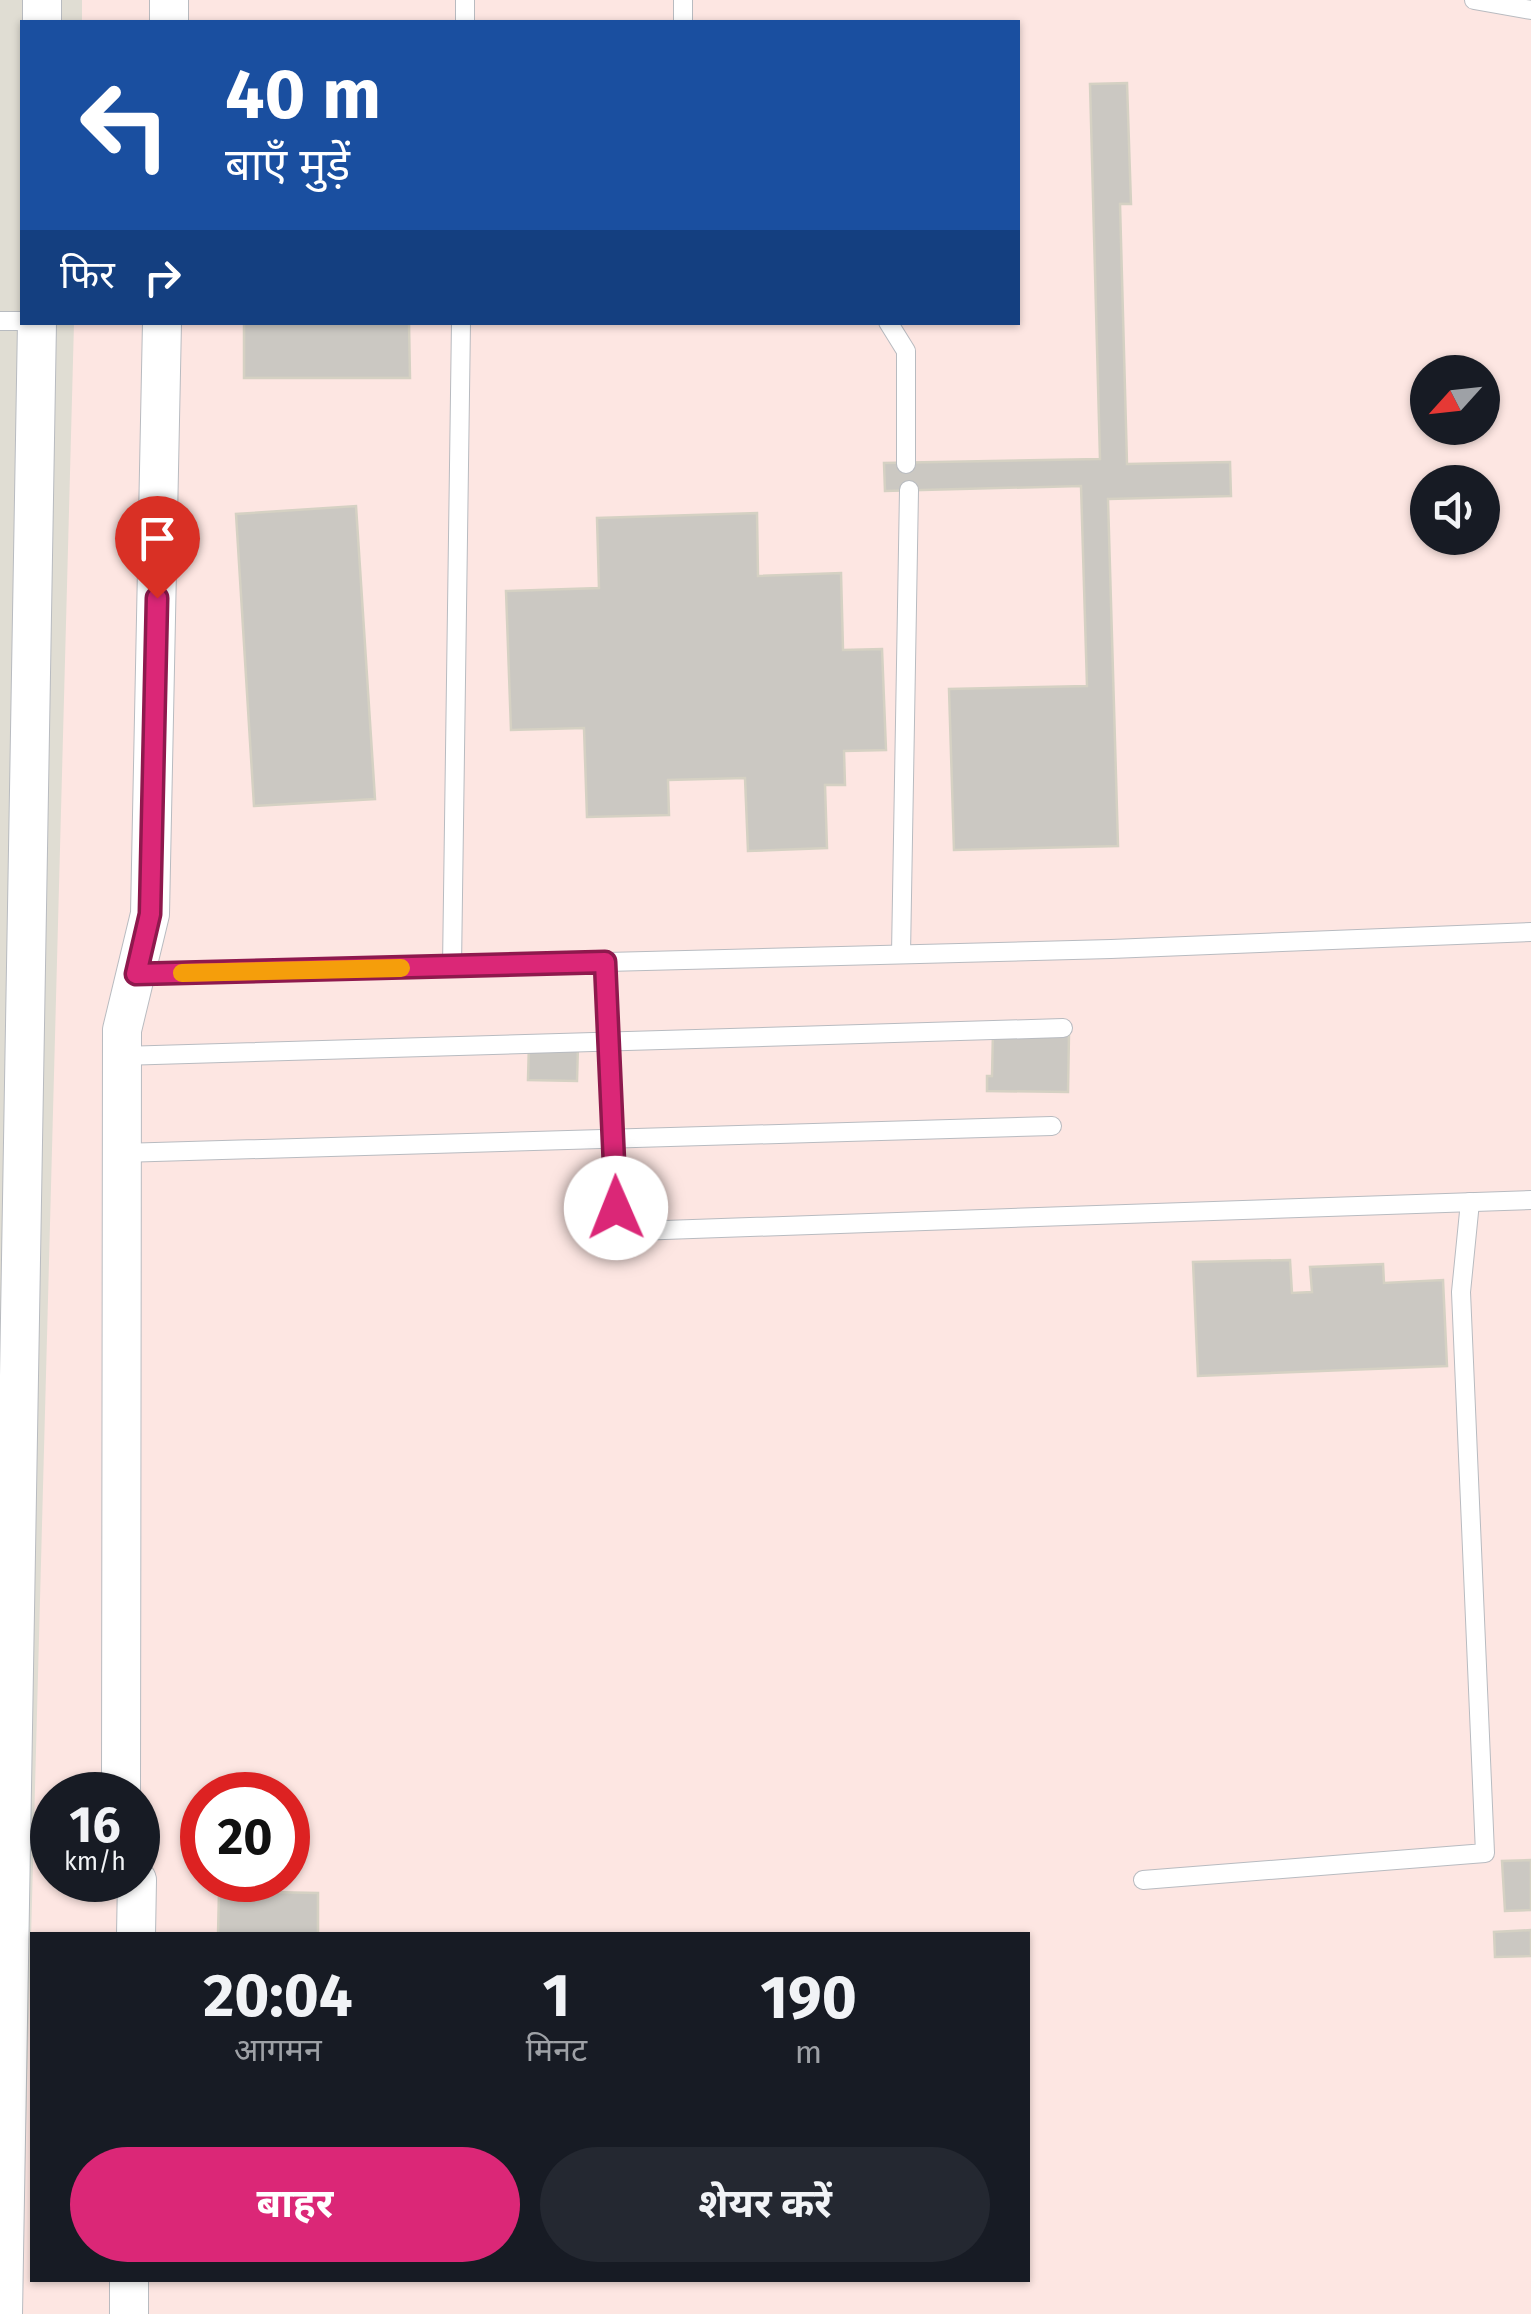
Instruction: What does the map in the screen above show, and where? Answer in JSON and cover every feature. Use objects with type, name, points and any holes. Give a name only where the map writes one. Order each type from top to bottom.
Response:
[{"type":"street","points":[[3,2314],[10,1417],[37,325]]},
{"type":"street","points":[[121,1772],[121,1056],[122,1030],[150,914],[162,325]]},
{"type":"street","points":[[136,1902],[136,1932]]},
{"type":"street","points":[[129,2282],[129,2314]]},
{"type":"lane","points":[[1474,0],[1531,10]]},
{"type":"lane","points":[[452,966],[461,325]]},
{"type":"lane","points":[[890,325],[906,351],[906,464]]},
{"type":"lane","points":[[901,954],[909,490]]},
{"type":"lane","points":[[136,974],[901,954],[1531,932]]},
{"type":"lane","points":[[605,962],[616,1208],[624,1224],[648,1232],[1531,1200]]},
{"type":"lane","points":[[121,1056],[1063,1028]]},
{"type":"lane","points":[[121,1153],[1052,1126]]},
{"type":"lane","points":[[1143,1880],[1485,1853],[1461,1292],[1470,1202]]},
{"type":"shaded area","points":[[0,0],[90,0],[90,20],[20,20],[20,325],[82,325],[37,1772],[30,1772],[30,1902],[33,1902],[30,2251],[0,2314]]},
{"type":"shaded area","points":[[82,0],[1531,0],[1531,2314],[21,2314],[30,1976],[30,2282],[1030,2282],[1030,1932],[31,1932],[32,1902],[160,1902],[160,1772],[35,1772],[74,325],[1020,325],[1020,20],[82,20]]},
{"type":"building","points":[[1127,83],[1131,204],[1120,204],[1127,464],[1230,462],[1231,496],[1108,499],[1118,846],[954,850],[949,689],[1087,686],[1081,486],[885,491],[884,463],[1100,459],[1090,84]]},
{"type":"building","points":[[244,325],[409,325],[410,378],[244,378]]},
{"type":"building","points":[[356,506],[375,799],[254,806],[236,514]]},
{"type":"building","points":[[757,513],[758,576],[841,573],[843,650],[882,649],[886,750],[844,751],[845,785],[825,785],[827,848],[748,851],[745,778],[668,780],[669,815],[587,817],[584,728],[511,730],[506,591],[599,588],[597,518]]},
{"type":"building","points":[[993,1032],[1069,1033],[1068,1092],[987,1091],[987,1076],[992,1076]]},
{"type":"building","points":[[529,1043],[578,1045],[577,1081],[528,1080]]},
{"type":"building","points":[[1290,1260],[1292,1293],[1312,1292],[1310,1267],[1383,1264],[1384,1283],[1443,1280],[1447,1366],[1198,1376],[1193,1262]]},
{"type":"building","points":[[1531,1860],[1531,1910],[1505,1911],[1502,1861]]},
{"type":"building","points":[[310,1893],[318,1893],[318,1932],[218,1932],[219,1902],[310,1902]]},
{"type":"building","points":[[1531,1930],[1531,1956],[1495,1957],[1494,1932]]},
{"type":"slow traffic","points":[[182,973],[401,968]]},
{"type":"route","points":[[157,598],[150,914],[136,974],[605,962],[616,1208]]}]
